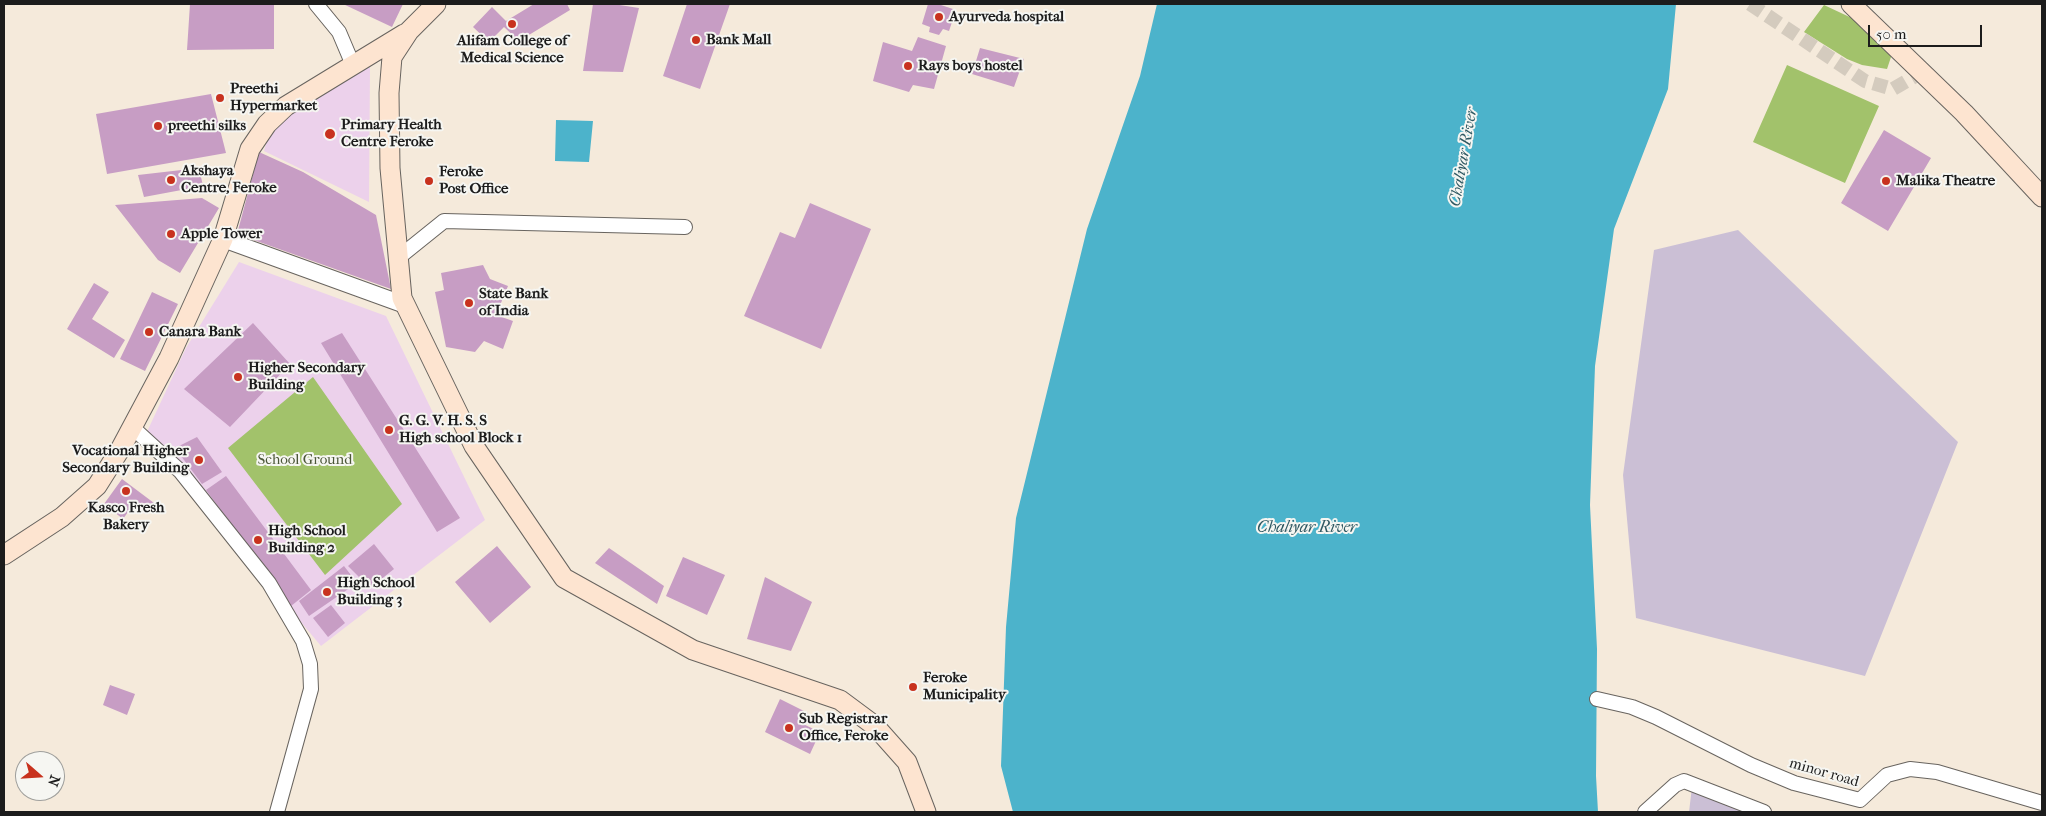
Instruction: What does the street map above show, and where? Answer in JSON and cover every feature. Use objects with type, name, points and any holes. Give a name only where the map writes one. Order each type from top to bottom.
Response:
[{"type":"main road","points":[[436,4],[410,31],[392,57],[389,93],[390,168],[402,298],[474,446],[564,578],[693,650],[840,700],[875,726],[907,762],[926,812]]},
{"type":"main road","points":[[1851,4],[1964,113],[2042,197]]},
{"type":"main road","points":[[4,555],[62,517],[97,486],[132,427],[168,358],[223,239],[250,148],[267,124],[286,106],[410,31]]},
{"type":"street","points":[[316,4],[339,32],[353,65]]},
{"type":"street","points":[[398,258],[444,221],[685,227]]},
{"type":"street","points":[[223,239],[405,305]]},
{"type":"street","points":[[132,427],[186,478],[269,583],[302,642],[310,664],[311,690],[277,812]]},
{"type":"street","name":"minor road","points":[[1597,699],[1632,707],[1656,716],[1751,766],[1794,783],[1860,800],[1887,775],[1910,769],[1937,772],[2042,803]]},
{"type":"street","points":[[1645,812],[1674,785],[1684,781],[1764,812]]},
{"type":"shaded area","points":[[370,67],[369,202],[264,151],[269,133],[305,99]]},
{"type":"shaded area","points":[[1738,230],[1958,442],[1865,676],[1636,618],[1623,475],[1654,250]]},
{"type":"shaded area","points":[[239,262],[386,316],[485,520],[321,646],[145,436],[186,348]]},
{"type":"shaded area","points":[[1692,787],[1760,812],[1689,812]]},
{"type":"green space","points":[[1824,5],[1856,20],[1892,54],[1887,69],[1862,65],[1847,59],[1804,32]]},
{"type":"green space","points":[[1787,65],[1879,106],[1845,183],[1753,142]]},
{"type":"green space","name":"School Ground","points":[[313,377],[402,504],[325,575],[228,448]]},
{"type":"water","name":"Chaliyar River","points":[[1157,4],[1676,4],[1668,89],[1614,229],[1595,366],[1590,505],[1597,649],[1596,776],[1598,812],[1013,812],[1001,766],[1006,627],[1016,518],[1087,229],[1140,76]]},
{"type":"water","points":[[556,120],[593,121],[589,162],[555,161]]},
{"type":"building","points":[[190,4],[274,4],[274,49],[187,50]]},
{"type":"building","points":[[343,4],[403,4],[392,27]]},
{"type":"building","name":"Alifam College of Medical Science","points":[[534,4],[567,4],[570,10],[519,41],[504,27],[489,42],[473,27],[492,7],[506,21]]},
{"type":"building","points":[[593,4],[613,4],[639,8],[623,72],[583,71]]},
{"type":"building","name":"Bank Mall","points":[[687,4],[730,4],[700,89],[663,76]]},
{"type":"building","name":"Ayurveda hospital","points":[[928,4],[938,4],[956,10],[949,31],[943,29],[939,35],[929,32],[930,27],[922,24]]},
{"type":"building","name":"Rays boys hostel","points":[[918,37],[946,46],[934,89],[913,85],[909,92],[873,81],[883,42],[912,51]]},
{"type":"building","name":"Rays boys hostel","points":[[980,48],[1024,59],[1014,87],[972,74]]},
{"type":"building","name":"preethi silks","points":[[211,94],[226,153],[107,174],[96,114]]},
{"type":"building","name":"Malika Theatre","points":[[1884,130],[1931,158],[1888,231],[1841,203]]},
{"type":"building","points":[[259,152],[303,172],[376,215],[391,289],[237,234]]},
{"type":"building","name":"Akshaya Centre, Feroke","points":[[199,168],[203,186],[144,197],[138,175]]},
{"type":"building","name":"Apple Tower","points":[[202,198],[219,208],[180,273],[158,260],[115,205]]},
{"type":"building","points":[[810,203],[871,229],[821,349],[744,316],[780,232],[795,238]]},
{"type":"building","name":"State Bank of India","points":[[483,265],[490,279],[508,286],[496,315],[513,321],[503,349],[484,341],[475,352],[446,347],[435,292],[444,290],[441,273]]},
{"type":"building","points":[[94,283],[109,292],[92,319],[125,340],[114,358],[67,329]]},
{"type":"building","name":"Canara Bank","points":[[152,292],[178,304],[145,371],[120,359]]},
{"type":"building","name":"Higher Secondary Building","points":[[253,323],[290,364],[230,427],[184,389]]},
{"type":"building","name":"G. G. V. H. S. S High school Block 1","points":[[342,333],[460,518],[437,532],[321,343]]},
{"type":"building","name":"Vocational Higher Secondary Building","points":[[197,437],[222,472],[202,484],[175,448]]},
{"type":"building","name":"High School Building 2","points":[[226,476],[311,590],[291,606],[206,490]]},
{"type":"building","name":"Kasco Fresh Bakery","points":[[122,479],[154,503],[145,514],[133,505],[123,519],[104,504]]},
{"type":"building","points":[[374,544],[394,569],[370,588],[348,566]]},
{"type":"building","points":[[497,546],[531,587],[490,623],[455,582]]},
{"type":"building","points":[[609,548],[664,586],[657,604],[595,563]]},
{"type":"building","points":[[683,557],[725,575],[707,615],[666,596]]},
{"type":"building","name":"High School Building 3","points":[[344,566],[357,583],[309,616],[299,601]]},
{"type":"building","points":[[765,577],[812,602],[791,651],[747,639]]},
{"type":"building","points":[[331,605],[345,623],[328,637],[313,618]]},
{"type":"building","points":[[110,685],[135,694],[127,715],[103,705]]},
{"type":"building","name":"Sub Registrar Office, Feroke","points":[[780,699],[808,713],[803,724],[820,732],[810,754],[765,732]]},
{"type":"tunnel","points":[[1750,4],[1865,81],[1893,89],[1922,72]]},
{"type":"place","name":"Ayurveda hospital","points":[[939,17]]},
{"type":"place","name":"Alifam College of Medical Science","points":[[512,24]]},
{"type":"place","name":"Bank Mall","points":[[696,40]]},
{"type":"place","name":"Rays boys hostel","points":[[908,66]]},
{"type":"place","name":"Preethi Hypermarket","points":[[220,98]]},
{"type":"place","name":"preethi silks","points":[[158,126]]},
{"type":"place","name":"Primary Health Centre Feroke","points":[[330,134]]},
{"type":"place","name":"Akshaya Centre, Feroke","points":[[171,180]]},
{"type":"place","name":"Feroke Post Office","points":[[429,181]]},
{"type":"place","name":"Malika Theatre","points":[[1886,181]]},
{"type":"place","name":"Apple Tower","points":[[171,234]]},
{"type":"place","name":"State Bank of India","points":[[469,303]]},
{"type":"place","name":"Canara Bank","points":[[149,332]]},
{"type":"place","name":"Higher Secondary Building","points":[[238,377]]},
{"type":"place","name":"G. G. V. H. S. S High school Block 1","points":[[389,430]]},
{"type":"place","name":"Vocational Higher Secondary Building","points":[[199,460]]},
{"type":"place","name":"Kasco Fresh Bakery","points":[[126,491]]},
{"type":"place","name":"High School Building 2","points":[[258,540]]},
{"type":"place","name":"High School Building 3","points":[[327,592]]},
{"type":"place","name":"Feroke Municipality","points":[[913,687]]},
{"type":"place","name":"Sub Registrar Office, Feroke","points":[[789,728]]}]
